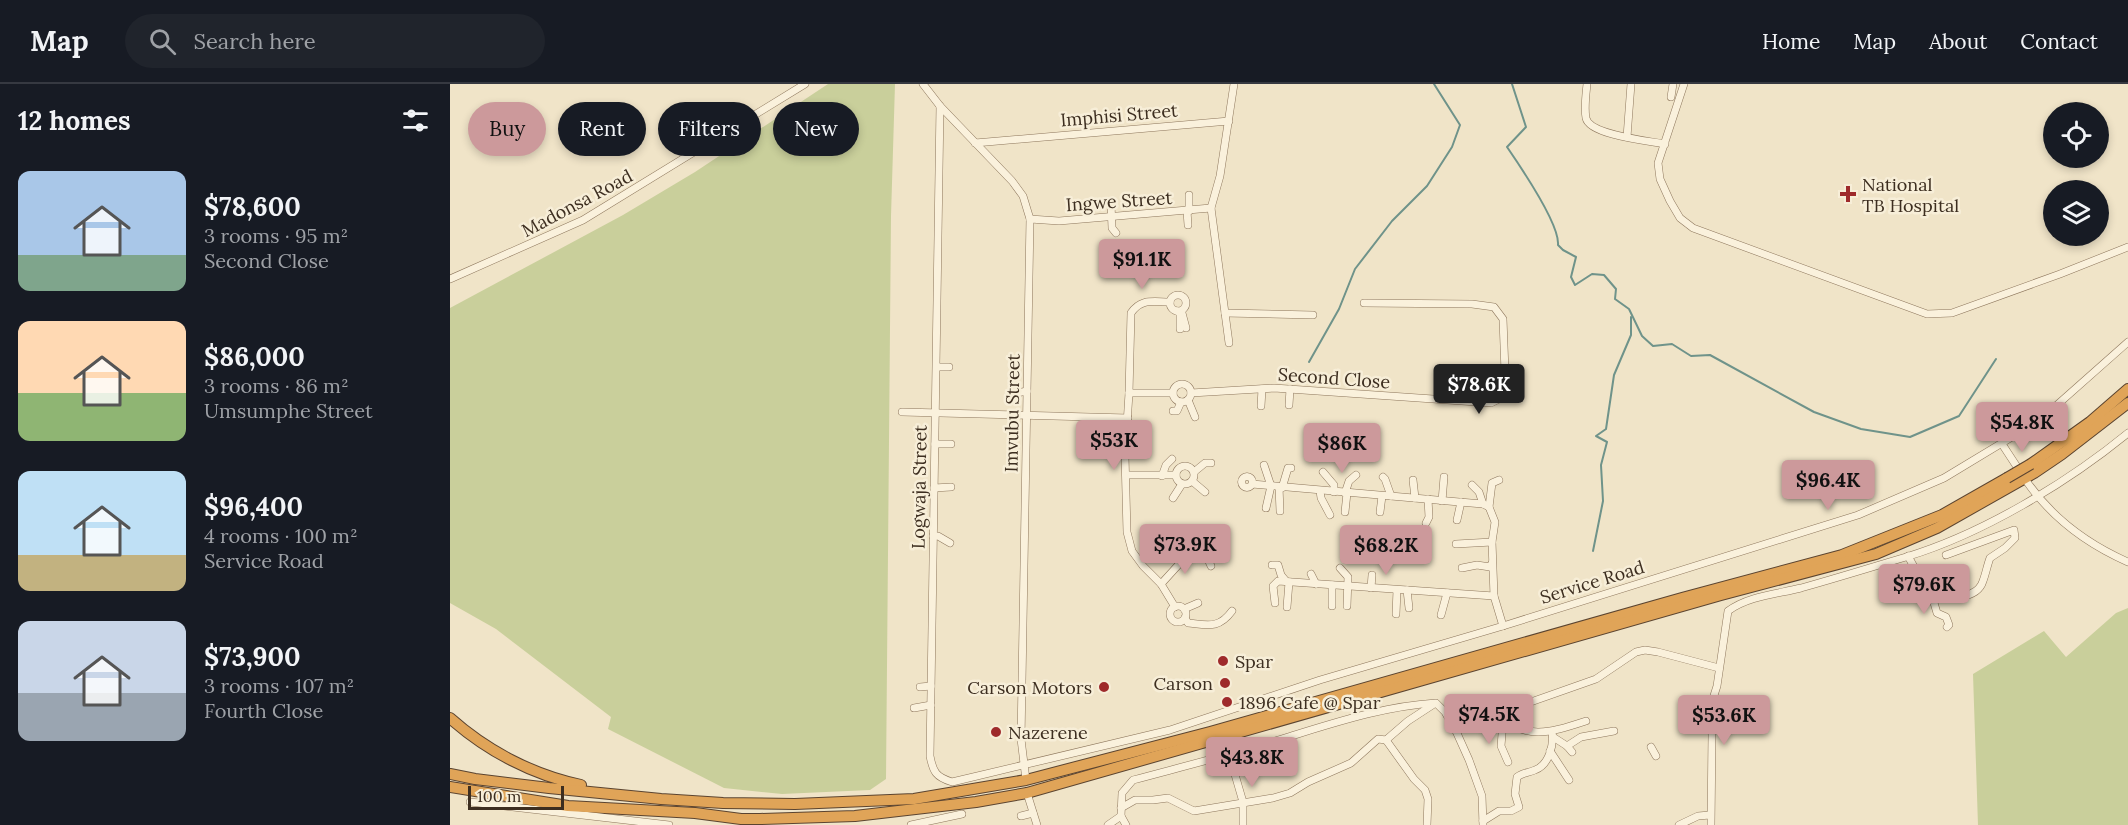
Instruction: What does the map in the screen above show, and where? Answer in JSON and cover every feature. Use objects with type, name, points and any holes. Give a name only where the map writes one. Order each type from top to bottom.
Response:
[{"type":"highway","points":[[450,774],[662,799],[795,804],[914,799],[1026,780],[1210,732],[1842,555],[1942,515],[2007,478],[2031,464],[2090,422],[2128,389]]},
{"type":"highway","points":[[450,788],[471,796],[568,806],[695,813],[741,819],[855,816],[976,802],[1027,793],[1721,595],[1876,554],[1937,528],[2034,473],[2128,403]]},
{"type":"highway","points":[[450,718],[480,741],[535,772],[560,780],[662,799]]},
{"type":"street","name":"Madonsa Road","points":[[450,279],[583,220],[805,84]]},
{"type":"street","name":"Imvubu Street","points":[[923,84],[940,106],[1012,181],[1023,196],[1030,219],[1021,739],[1026,780]]},
{"type":"street","points":[[1230,343],[1211,208],[1220,176],[1234,84]]},
{"type":"street","points":[[1587,84],[1586,120],[1590,126],[1605,132],[1665,144]]},
{"type":"street","points":[[1627,137],[1631,84]]},
{"type":"street","points":[[1671,97],[1673,84]]},
{"type":"street","points":[[1684,84],[1658,163],[1660,179],[1680,218],[1693,228],[1928,315],[1952,313],[2128,247]]},
{"type":"street","name":"Logwaja Street","points":[[940,106],[930,756],[932,771],[940,778],[952,782],[1023,764]]},
{"type":"street","name":"Imphisi Street","points":[[975,143],[1228,121]]},
{"type":"street","points":[[1188,225],[1189,195]]},
{"type":"street","points":[[1111,204],[1112,228],[1116,233]]},
{"type":"street","name":"Ingwe Street","points":[[1030,219],[1059,221],[1211,208]]},
{"type":"street","points":[[1180,294],[1184,297],[1186,304],[1180,310],[1171,307],[1170,302],[1174,295],[1180,294]]},
{"type":"street","points":[[1170,302],[1137,304],[1131,313],[1125,456],[1127,532],[1132,551],[1161,584],[1174,607]]},
{"type":"street","name":"Second Close","points":[[1191,393],[1290,389],[1491,404],[1502,398],[1505,372],[1503,319],[1494,307],[1472,304],[1364,303]]},
{"type":"street","points":[[1180,310],[1183,329]]},
{"type":"street","points":[[1225,313],[1313,315]]},
{"type":"street","name":"Service Road","points":[[1023,764],[1170,730],[1313,683],[1858,515],[1944,478],[2040,420],[2128,342]]},
{"type":"street","points":[[936,367],[949,367]]},
{"type":"street","points":[[1173,411],[1177,411],[1184,401],[1191,393],[1187,386],[1182,384],[1177,386],[1173,393],[1175,399],[1184,401],[1195,417]]},
{"type":"street","points":[[1261,406],[1262,389]]},
{"type":"street","points":[[1289,405],[1290,389]]},
{"type":"street","points":[[1012,394],[1028,391]]},
{"type":"street","points":[[1129,393],[1173,393]]},
{"type":"street","points":[[902,412],[1128,418]]},
{"type":"street","points":[[1711,825],[1710,708],[1717,686],[1728,611],[1737,604],[1941,546],[2037,496],[2104,452],[2128,433]]},
{"type":"street","points":[[935,444],[951,444]]},
{"type":"street","points":[[2002,444],[2022,475]]},
{"type":"street","points":[[1162,476],[1166,465],[1172,459]]},
{"type":"street","points":[[1192,482],[1194,472],[1205,463],[1211,463]]},
{"type":"street","points":[[1264,465],[1278,487],[1280,511]]},
{"type":"street","points":[[1192,482],[1182,484],[1176,475],[1178,470],[1184,466],[1190,467],[1194,472]]},
{"type":"street","points":[[1266,508],[1288,468],[1291,468]]},
{"type":"street","points":[[1323,472],[1334,485],[1334,492]]},
{"type":"street","points":[[1127,475],[1176,475]]},
{"type":"street","points":[[1345,512],[1349,481],[1356,475]]},
{"type":"street","points":[[1383,477],[1391,496]]},
{"type":"street","points":[[1442,501],[1444,477]]},
{"type":"street","points":[[1413,480],[1415,498]]},
{"type":"street","points":[[1486,506],[1492,483],[1498,480]]},
{"type":"street","points":[[1192,482],[1205,492]]},
{"type":"street","points":[[2027,482],[2054,516],[2095,547],[2128,562]]},
{"type":"street","points":[[1173,498],[1182,484]]},
{"type":"street","points":[[1252,484],[1486,506]]},
{"type":"street","points":[[1472,485],[1479,492],[1495,522],[1492,542],[1494,596],[1503,626]]},
{"type":"street","points":[[934,488],[951,487]]},
{"type":"street","points":[[1320,491],[1330,515]]},
{"type":"street","points":[[1380,512],[1382,496]]},
{"type":"street","points":[[1426,523],[1429,517],[1428,500]]},
{"type":"street","points":[[1457,520],[1461,502]]},
{"type":"street","points":[[1932,596],[1950,598],[1972,594],[1983,584],[1990,558],[2015,538],[2014,530],[1946,555]]},
{"type":"street","points":[[933,536],[938,536],[950,543]]},
{"type":"street","points":[[1161,584],[1191,551],[1191,542],[1197,540],[1203,544],[1202,552]]},
{"type":"street","points":[[1456,544],[1492,542]]},
{"type":"street","points":[[1191,551],[1197,554],[1202,552]]},
{"type":"street","points":[[1202,552],[1211,566]]},
{"type":"street","points":[[1908,556],[1932,596],[1937,613],[1946,617],[1949,625],[1947,627]]},
{"type":"street","points":[[1462,568],[1477,565],[1490,567],[1492,563]]},
{"type":"street","points":[[1272,565],[1278,565],[1284,581],[1287,607]]},
{"type":"street","points":[[1340,568],[1348,577],[1347,606]]},
{"type":"street","points":[[1311,574],[1316,584]]},
{"type":"street","points":[[1371,588],[1372,575]]},
{"type":"street","points":[[1275,603],[1273,586],[1284,581],[1494,596]]},
{"type":"street","points":[[1332,585],[1332,606]]},
{"type":"street","points":[[1396,614],[1397,590]]},
{"type":"street","points":[[1407,590],[1409,608]]},
{"type":"street","points":[[1441,615],[1448,593]]},
{"type":"street","points":[[1174,607],[1170,613],[1173,620],[1180,622],[1184,613],[1198,603]]},
{"type":"street","points":[[1174,607],[1179,607],[1188,623],[1215,625],[1226,620],[1232,612]]},
{"type":"street","points":[[1456,731],[1491,716],[1596,679],[1636,652],[1646,650],[1659,652],[1719,668]]},
{"type":"street","points":[[920,687],[931,686]]},
{"type":"street","points":[[1386,740],[1408,721],[1436,703]]},
{"type":"street","points":[[1126,825],[1121,812],[1122,792],[1133,780],[1350,718],[1413,704],[1436,703],[1445,712],[1456,731],[1482,796],[1483,823]]},
{"type":"street","points":[[914,708],[931,705]]},
{"type":"street","points":[[1491,716],[1531,732],[1552,734],[1586,721]]},
{"type":"street","points":[[1503,722],[1502,746],[1508,762]]},
{"type":"street","points":[[1552,734],[1570,749],[1581,737],[1614,731]]},
{"type":"street","points":[[1483,823],[1499,811],[1511,812],[1519,807],[1515,794],[1517,777],[1539,769],[1544,764],[1550,751],[1552,734]]},
{"type":"street","points":[[1108,825],[1135,800],[1168,798],[1194,811],[1290,793],[1308,782],[1351,763],[1378,739],[1386,740],[1414,779],[1425,790],[1428,799],[1427,825]]},
{"type":"street","points":[[1651,747],[1656,756]]},
{"type":"street","points":[[1550,751],[1569,780]]},
{"type":"street","points":[[1229,754],[1243,802],[1243,825]]},
{"type":"street","points":[[1027,793],[1037,825]]},
{"type":"street","points":[[471,796],[669,825]]},
{"type":"street","points":[[1021,816],[1033,813]]},
{"type":"street","points":[[910,825],[962,814]]},
{"type":"street","points":[[1679,825],[1698,816],[1710,815]]},
{"type":"green space","points":[[828,84],[895,84],[891,216],[886,779],[870,790],[782,794],[724,788],[608,729],[611,717],[496,629],[450,603],[450,308],[623,215],[719,156],[761,156],[761,128],[773,120],[773,156],[859,156],[859,102],[801,102]]},
{"type":"green space","points":[[2128,608],[2128,825],[1978,825],[1973,674],[2044,631],[2066,657],[2116,613]]},
{"type":"waterway","points":[[1309,362],[1339,309],[1355,269],[1392,221],[1427,186],[1452,147],[1460,125],[1434,84]]},
{"type":"waterway","points":[[1512,84],[1526,127],[1507,147],[1546,210],[1553,224],[1558,245],[1576,257],[1571,277],[1575,285],[1592,274],[1604,275],[1616,289],[1615,299],[1629,309],[1642,336],[1653,346],[1672,344],[1691,356],[1710,355],[1814,412],[1861,429],[1910,437],[1959,416],[1996,359]]},
{"type":"waterway","points":[[1593,551],[1603,501],[1601,465],[1607,442],[1596,436],[1606,429],[1614,375],[1631,335],[1631,317]]},
{"type":"place","name":"National TB Hospital","points":[[1848,194]]},
{"type":"place","name":"Spar","points":[[1223,661]]},
{"type":"place","name":"Carson","points":[[1225,683]]},
{"type":"place","name":"Carson Motors","points":[[1104,687]]},
{"type":"place","name":"1896 Cafe @ Spar","points":[[1227,702]]},
{"type":"place","name":"Nazerene","points":[[996,732]]}]
